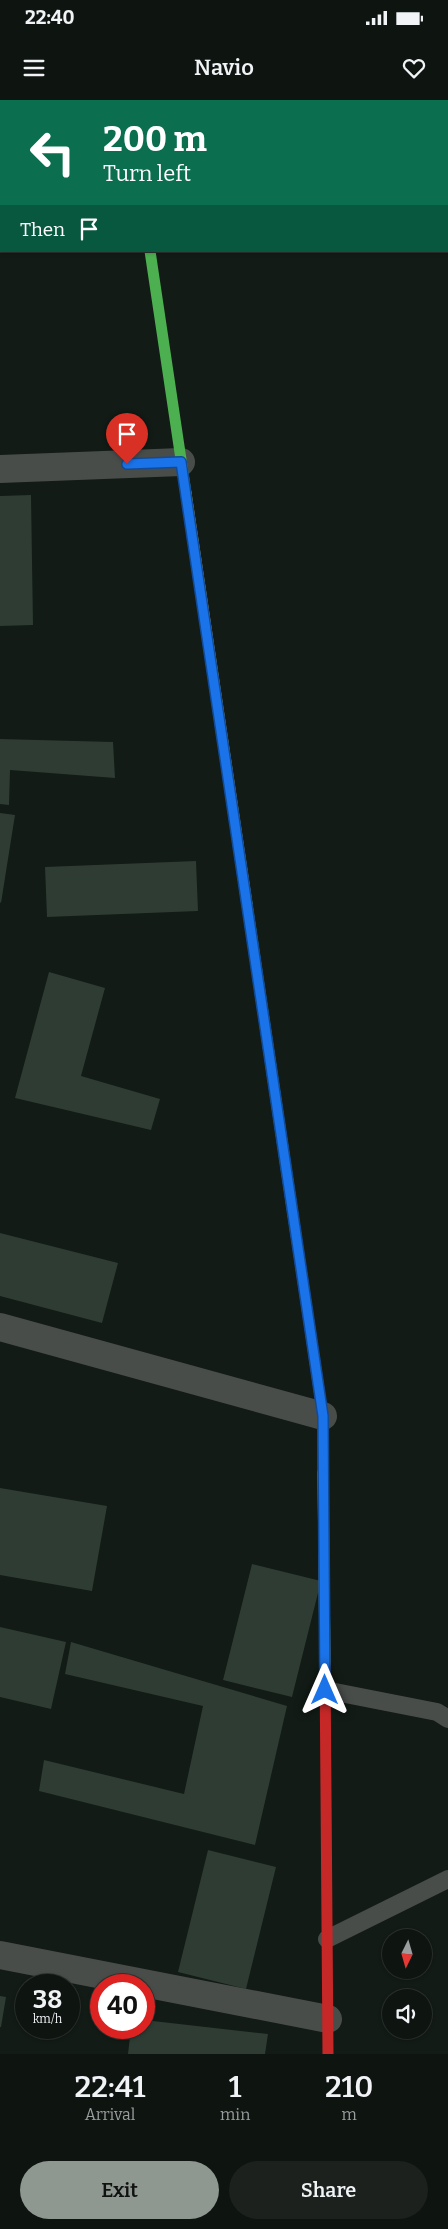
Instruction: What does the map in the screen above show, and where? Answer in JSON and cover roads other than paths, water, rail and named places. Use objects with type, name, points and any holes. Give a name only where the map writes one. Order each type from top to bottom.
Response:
[{"type":"street","points":[[150,252],[323,1416],[328,2054]]},
{"type":"street","points":[[0,468],[181,462]]},
{"type":"street","points":[[0,1327],[323,1416]]},
{"type":"street","points":[[0,1955],[328,2019]]},
{"type":"lane","points":[[325,1690],[437,1712],[448,1719]]},
{"type":"lane","points":[[327,1939],[448,1879]]}]
